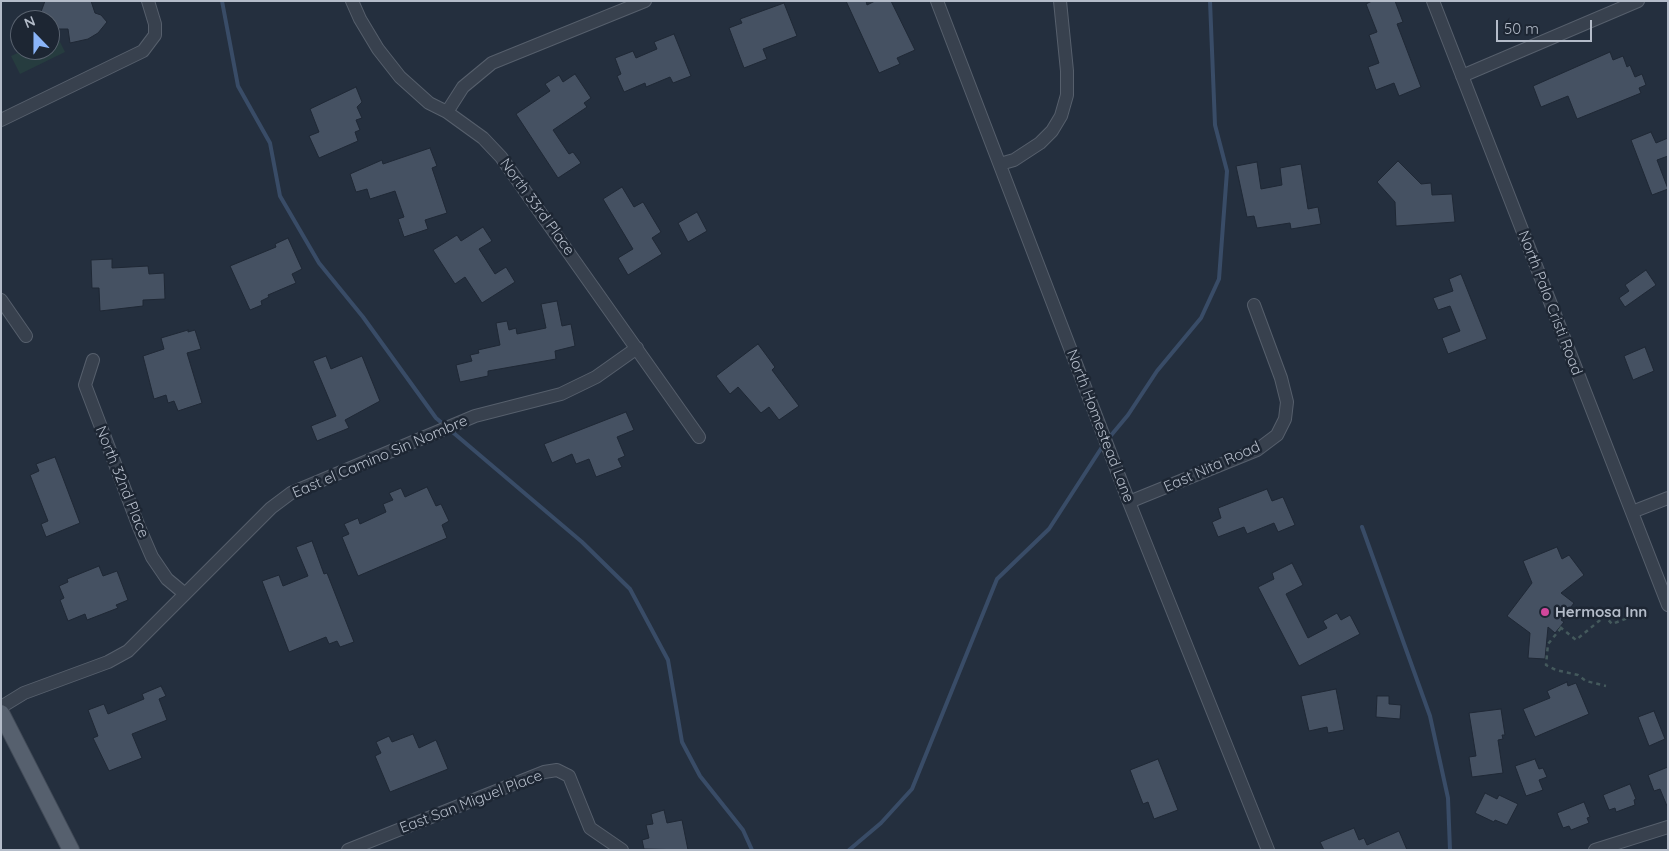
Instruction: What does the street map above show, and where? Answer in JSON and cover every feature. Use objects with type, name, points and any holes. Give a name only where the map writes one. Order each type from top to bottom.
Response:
[{"type":"main road","points":[[1,713],[71,850]]},
{"type":"street","points":[[1,120],[143,51],[155,36],[153,12],[148,1]]},
{"type":"street","name":"North 33rd Place","points":[[352,1],[360,19],[378,49],[400,77],[429,103],[447,112],[482,138],[501,157],[699,437]]},
{"type":"street","points":[[447,112],[463,87],[492,64],[645,1]]},
{"type":"street","name":"North Homestead Lane","points":[[937,1],[1129,502],[1268,850]]},
{"type":"street","points":[[1000,164],[1014,160],[1040,143],[1061,116],[1067,95],[1067,71],[1060,1]]},
{"type":"street","name":"North Palo Cristi Road","points":[[1433,1],[1668,605]]},
{"type":"street","points":[[1462,76],[1638,1]]},
{"type":"street","points":[[1,300],[26,336]]},
{"type":"street","name":"East Nita Road","points":[[1129,502],[1257,450],[1277,435],[1285,419],[1287,402],[1278,368],[1254,305]]},
{"type":"street","name":"East el Camino Sin Nombre","points":[[1,707],[24,693],[108,662],[128,651],[271,508],[291,493],[454,424],[491,411],[561,394],[596,377],[637,348]]},
{"type":"street","name":"North 32nd Place","points":[[93,360],[85,385],[139,527],[152,557],[167,579],[185,594]]},
{"type":"street","points":[[1632,512],[1668,498]]},
{"type":"street","name":"East San Miguel Place","points":[[348,850],[544,772],[557,770],[569,776],[590,828],[622,850]]},
{"type":"street","points":[[1652,830],[1668,821]]},
{"type":"street","points":[[1595,850],[1652,830],[1668,827]]},
{"type":"path","points":[[1606,686],[1586,681],[1578,675],[1556,670],[1546,665],[1548,644],[1560,628],[1576,640],[1605,616],[1612,624],[1628,618]]},
{"type":"green space","points":[[60,42],[65,52],[60,54]]},
{"type":"green space","points":[[13,60],[49,60],[20,74]]},
{"type":"building","points":[[45,1],[91,1],[95,13],[101,15],[107,22],[98,33],[88,39],[70,43],[68,29],[60,29],[60,10],[42,10]]},
{"type":"building","points":[[846,1],[866,1],[867,5],[875,1],[891,1],[915,50],[897,58],[900,64],[879,73]]},
{"type":"building","points":[[1372,1],[1395,1],[1403,22],[1397,24],[1421,87],[1399,96],[1394,83],[1376,90],[1368,67],[1379,63],[1369,35],[1377,32],[1366,4]]},
{"type":"building","points":[[784,3],[797,36],[763,49],[767,59],[744,68],[729,28],[742,23],[740,19]]},
{"type":"building","points":[[674,34],[691,76],[673,83],[670,77],[646,87],[645,83],[624,92],[617,76],[621,74],[615,58],[633,51],[636,58],[657,49],[654,42]]},
{"type":"building","points":[[1610,52],[1613,60],[1623,56],[1627,67],[1630,65],[1635,77],[1642,74],[1646,85],[1639,88],[1641,93],[1577,119],[1568,96],[1541,107],[1533,86]]},
{"type":"building","points":[[575,74],[591,98],[584,103],[587,107],[553,130],[569,154],[573,152],[581,163],[558,178],[516,114],[550,91],[545,84],[559,75],[563,82]]},
{"type":"building","points":[[356,87],[362,102],[357,107],[362,118],[356,120],[360,130],[355,132],[358,141],[319,158],[309,136],[319,132],[310,109]]},
{"type":"building","points":[[1651,132],[1656,143],[1668,138],[1668,156],[1657,160],[1668,189],[1652,195],[1631,140]]},
{"type":"building","points":[[430,148],[437,166],[432,168],[447,213],[425,220],[428,229],[404,237],[398,219],[404,217],[395,191],[370,199],[367,189],[356,192],[350,174],[382,160],[383,164]]},
{"type":"building","points":[[1398,161],[1421,184],[1431,183],[1432,195],[1452,194],[1455,222],[1396,226],[1395,202],[1377,182]]},
{"type":"building","points":[[1257,162],[1261,189],[1282,185],[1280,168],[1301,164],[1308,209],[1318,207],[1321,224],[1291,229],[1290,223],[1257,228],[1254,216],[1247,217],[1236,166]]},
{"type":"building","points":[[622,187],[634,207],[643,202],[661,232],[652,238],[662,254],[628,275],[618,258],[633,249],[603,199]]},
{"type":"building","points":[[697,212],[707,231],[688,242],[678,223]]},
{"type":"building","points":[[483,227],[492,241],[479,249],[495,274],[506,267],[515,282],[482,303],[465,277],[455,284],[433,250],[457,235],[461,241]]},
{"type":"building","points":[[288,238],[302,269],[292,274],[296,283],[268,295],[269,297],[261,301],[262,305],[250,310],[230,266],[276,247],[275,244]]},
{"type":"building","points":[[112,259],[112,268],[148,266],[149,274],[164,273],[165,299],[143,300],[143,306],[100,311],[99,288],[92,288],[91,260]]},
{"type":"building","points":[[1646,270],[1656,285],[1625,307],[1619,298],[1629,291],[1625,285]]},
{"type":"building","points":[[1461,274],[1487,339],[1448,354],[1442,338],[1460,331],[1450,306],[1438,310],[1433,298],[1453,291],[1449,279]]},
{"type":"building","points":[[557,301],[562,326],[571,324],[575,346],[555,351],[556,359],[488,371],[488,376],[460,382],[456,365],[472,361],[470,355],[479,353],[478,350],[500,345],[496,323],[507,321],[509,330],[516,328],[517,334],[546,328],[541,304]]},
{"type":"building","points":[[188,330],[188,332],[195,330],[201,349],[187,353],[202,403],[178,411],[174,401],[168,403],[166,395],[154,399],[143,356],[164,349],[161,338]]},
{"type":"building","points":[[758,344],[775,367],[772,370],[799,406],[779,420],[769,407],[761,413],[738,387],[730,394],[716,376]]},
{"type":"building","points":[[1645,347],[1654,371],[1633,380],[1624,356]]},
{"type":"building","points":[[326,356],[331,369],[362,356],[380,401],[345,420],[349,428],[317,441],[311,426],[336,416],[313,361]]},
{"type":"building","points":[[626,412],[634,430],[617,437],[625,456],[618,459],[622,467],[596,477],[589,459],[576,464],[572,454],[552,463],[544,444]]},
{"type":"building","points":[[55,457],[80,523],[46,537],[41,524],[48,521],[30,475],[39,471],[36,464]]},
{"type":"building","points":[[427,487],[436,506],[441,504],[449,521],[442,525],[447,538],[358,576],[342,537],[349,534],[344,524],[358,518],[360,524],[386,512],[383,504],[393,500],[389,493],[401,488],[405,497]]},
{"type":"building","points":[[1267,489],[1272,501],[1283,497],[1295,525],[1278,532],[1274,523],[1247,534],[1244,527],[1218,537],[1212,522],[1221,518],[1218,508]]},
{"type":"building","points":[[312,541],[324,574],[327,573],[354,642],[340,647],[337,641],[329,644],[326,637],[289,652],[262,581],[279,575],[283,586],[308,576],[296,547]]},
{"type":"building","points":[[1557,547],[1562,559],[1569,555],[1584,575],[1561,593],[1574,603],[1561,620],[1564,622],[1555,633],[1548,627],[1545,659],[1528,658],[1530,633],[1507,616],[1532,583],[1523,561]]},
{"type":"building","points":[[1292,563],[1303,585],[1286,594],[1308,638],[1327,628],[1323,621],[1337,613],[1341,620],[1350,615],[1360,634],[1299,666],[1258,587],[1274,579],[1272,573]]},
{"type":"building","points":[[99,566],[103,576],[117,571],[128,600],[116,605],[118,608],[87,620],[85,614],[68,621],[60,600],[64,598],[59,586],[68,582],[67,579]]},
{"type":"building","points":[[1567,682],[1568,686],[1576,683],[1589,714],[1535,737],[1523,709],[1550,698],[1547,691]]},
{"type":"building","points":[[161,686],[166,696],[159,699],[167,720],[132,734],[142,758],[109,771],[93,738],[98,736],[88,710],[104,704],[108,714],[144,699],[142,694]]},
{"type":"building","points":[[1336,689],[1344,730],[1328,733],[1327,727],[1309,731],[1301,696]]},
{"type":"building","points":[[1377,696],[1389,696],[1389,704],[1401,705],[1400,719],[1376,717]]},
{"type":"building","points":[[1501,709],[1505,735],[1502,735],[1503,739],[1498,740],[1503,773],[1472,777],[1469,757],[1476,756],[1469,713]]},
{"type":"building","points":[[1654,711],[1665,739],[1649,746],[1638,717]]},
{"type":"building","points":[[413,734],[419,748],[436,740],[448,769],[390,792],[375,756],[381,753],[376,742],[389,736],[392,742]]},
{"type":"building","points":[[1158,759],[1178,810],[1154,819],[1148,802],[1143,804],[1130,770]]},
{"type":"building","points":[[1535,759],[1539,769],[1543,768],[1547,777],[1539,780],[1543,790],[1526,796],[1515,766]]},
{"type":"building","points":[[1668,767],[1667,806],[1660,789],[1654,791],[1648,775]]},
{"type":"building","points":[[1630,784],[1636,799],[1634,800],[1635,805],[1616,812],[1615,808],[1609,810],[1603,795]]},
{"type":"building","points":[[1485,793],[1497,799],[1499,795],[1518,804],[1507,825],[1495,820],[1494,822],[1475,813]]},
{"type":"building","points":[[1584,802],[1590,817],[1587,818],[1589,823],[1571,830],[1569,826],[1563,828],[1557,813]]},
{"type":"building","points":[[664,810],[667,823],[682,820],[688,850],[644,849],[642,840],[649,838],[646,825],[653,824],[651,814]]},
{"type":"building","points":[[1354,828],[1359,840],[1364,838],[1367,845],[1399,831],[1407,850],[1324,850],[1320,842]]},
{"type":"waterway","points":[[222,1],[238,86],[270,143],[280,196],[319,263],[363,317],[436,418],[582,542],[630,589],[668,660],[682,742],[700,776],[743,830],[752,850]]},
{"type":"waterway","points":[[1108,439],[1128,415],[1157,371],[1201,318],[1219,279],[1227,171],[1215,125],[1210,1]]},
{"type":"waterway","points":[[849,850],[881,823],[912,789],[997,579],[1049,529],[1104,444]]},
{"type":"waterway","points":[[1362,527],[1430,716],[1448,798],[1450,850]]},
{"type":"place","name":"Hermosa Inn","points":[[1545,612]]}]
